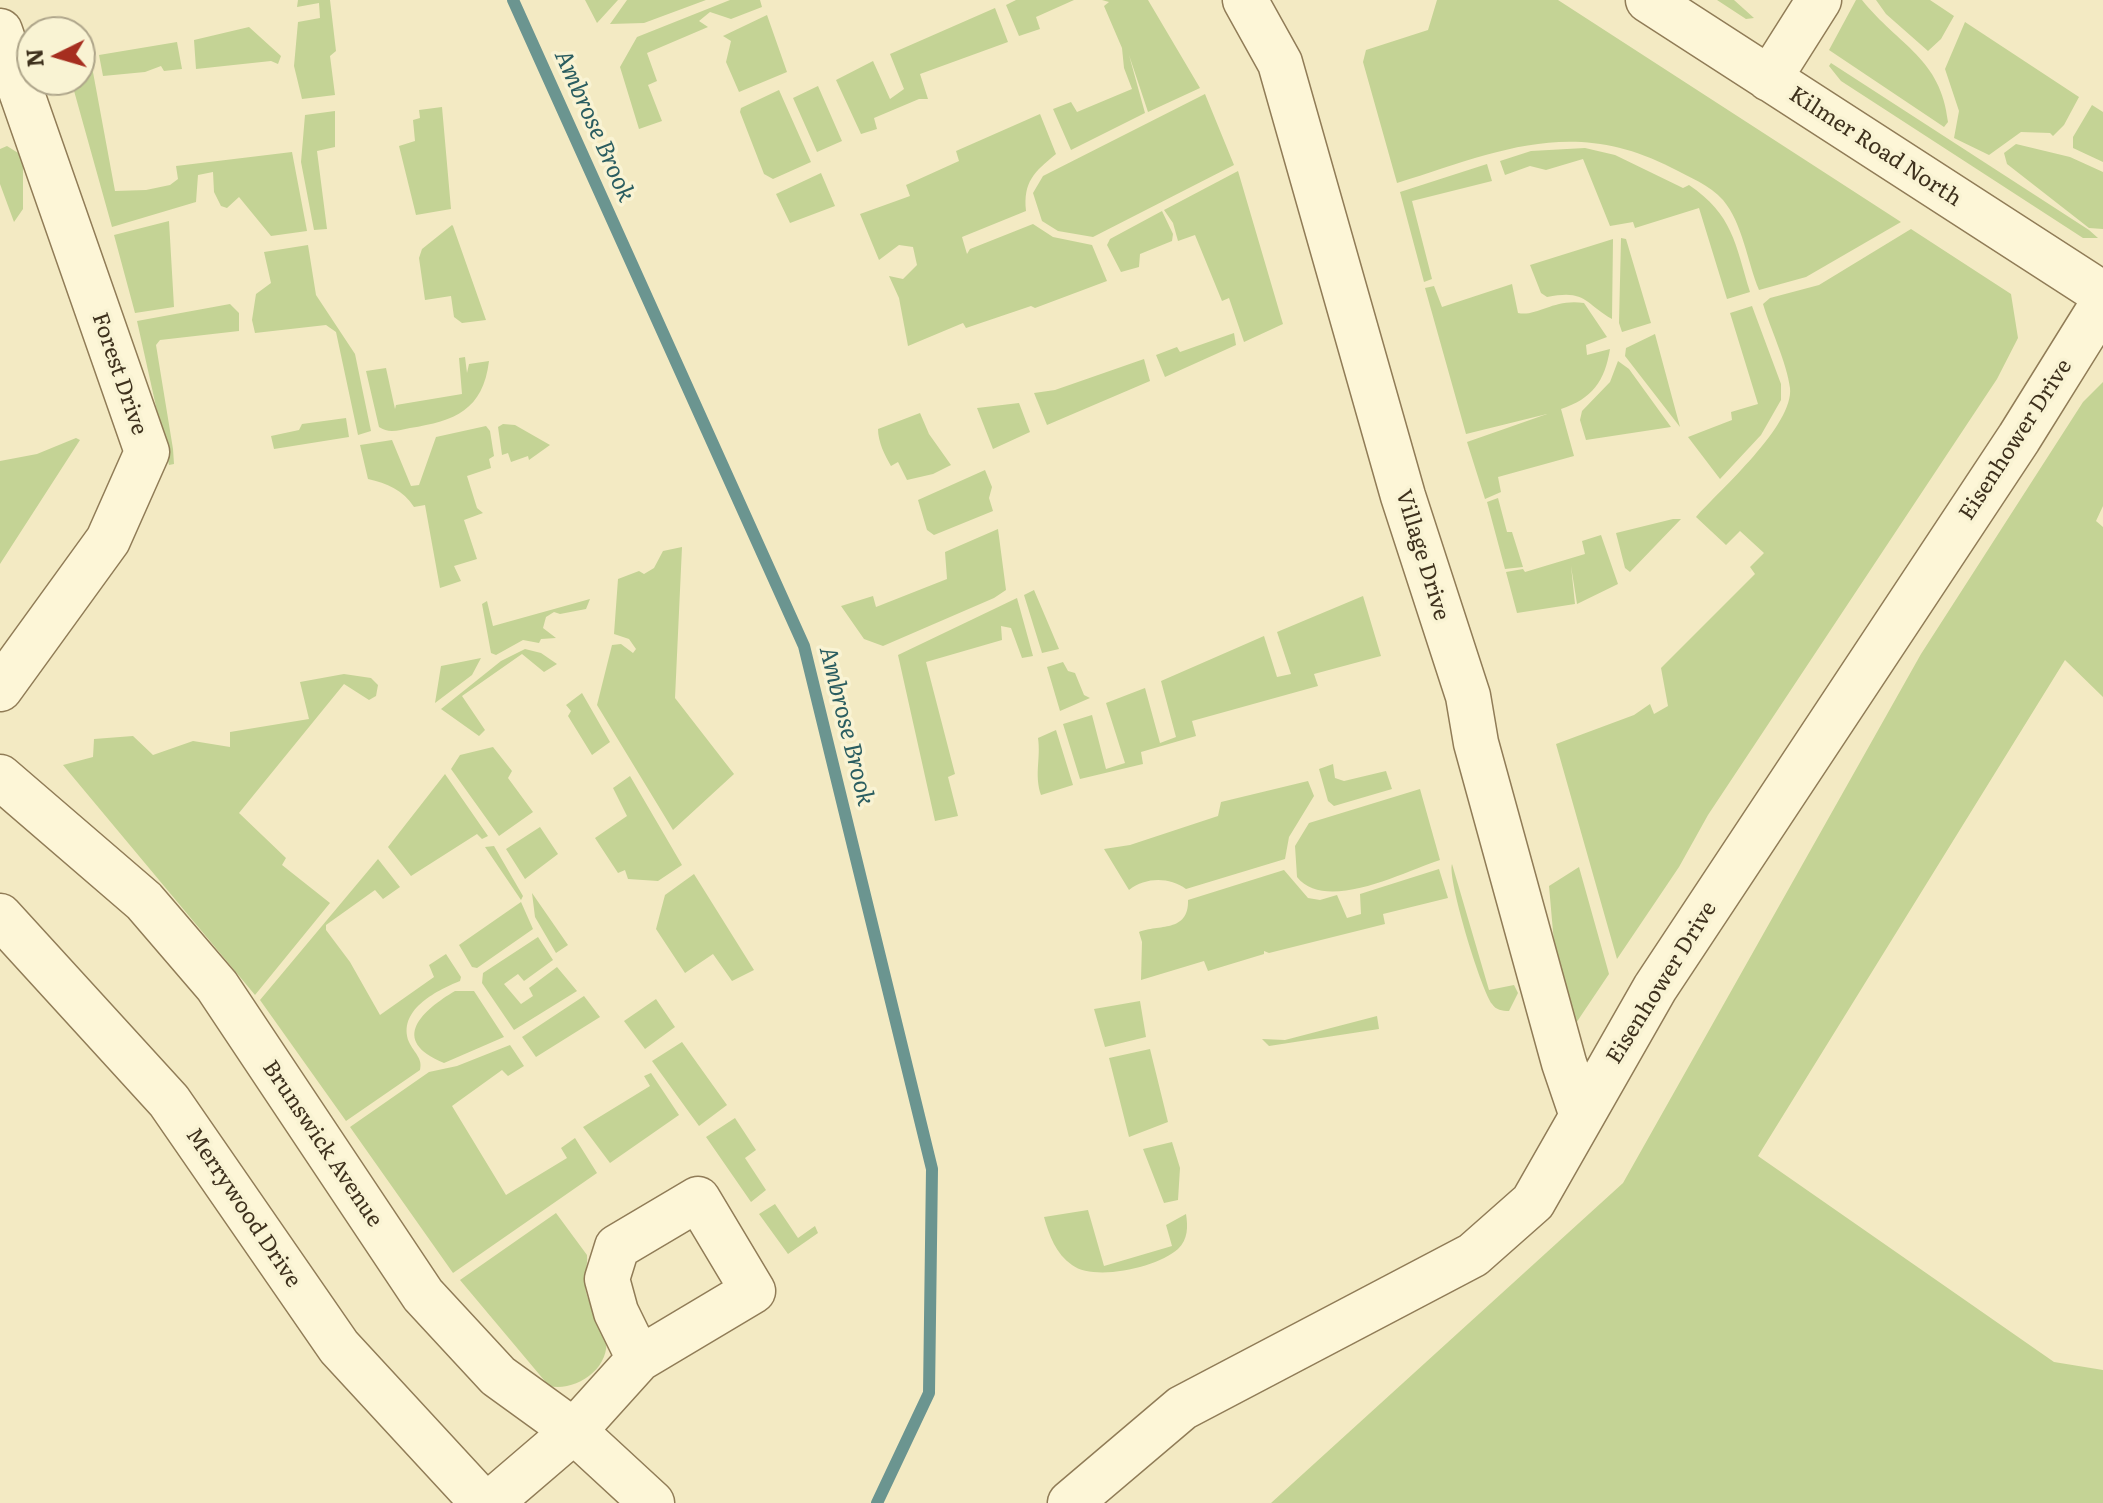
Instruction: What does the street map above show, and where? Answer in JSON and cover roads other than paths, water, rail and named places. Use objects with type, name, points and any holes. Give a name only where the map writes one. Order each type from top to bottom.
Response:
[{"type":"street","name":"Village Drive","points":[[1245,0],[1280,63],[1403,496],[1468,696],[1476,743],[1564,1063],[1582,1116]]},
{"type":"street","name":"Kilmer Road North","points":[[1648,0],[2103,294]]},
{"type":"street","points":[[1769,79],[1819,0]]},
{"type":"street","name":"Forest Drive","points":[[0,31],[147,452],[108,540],[0,689]]},
{"type":"street","name":"Eisenhower Drive","points":[[1070,1503],[1182,1408],[1473,1255],[1533,1202],[1655,988],[2010,451],[2103,303]]},
{"type":"street","name":"Brunswick Avenue","points":[[0,777],[144,901],[217,986],[423,1295],[498,1376],[574,1431],[652,1503]]},
{"type":"street","name":"Merrywood Drive","points":[[0,916],[169,1101],[339,1347],[483,1503]]},
{"type":"street","points":[[490,1503],[574,1431],[639,1359]]},
{"type":"waterway","name":"Ambrose Brook","points":[[513,0],[804,646],[932,1169],[929,1393],[877,1503]]}]
